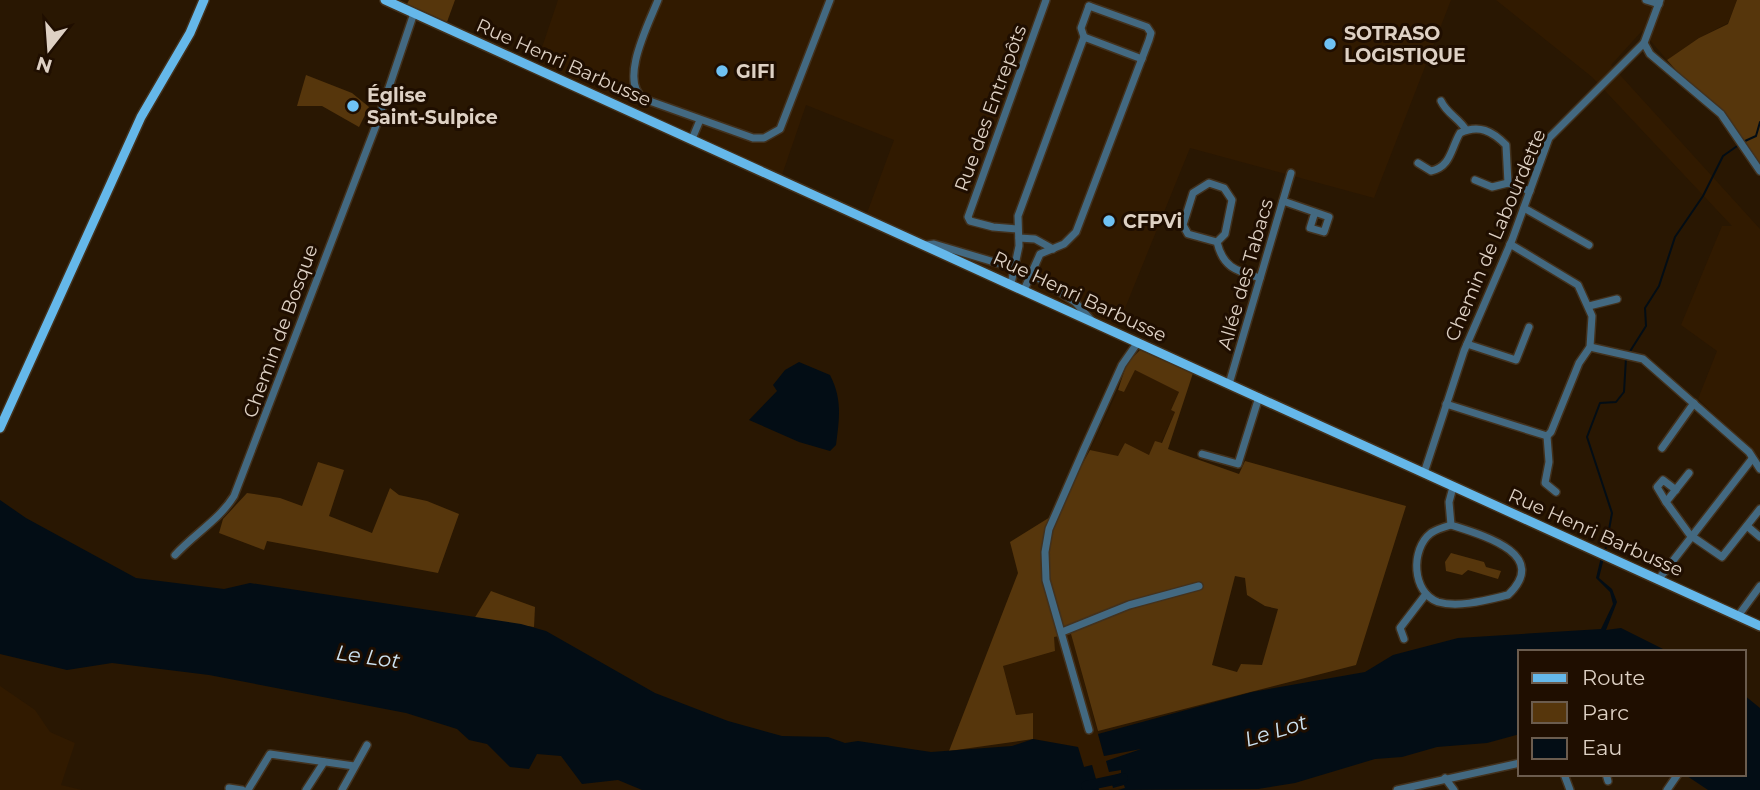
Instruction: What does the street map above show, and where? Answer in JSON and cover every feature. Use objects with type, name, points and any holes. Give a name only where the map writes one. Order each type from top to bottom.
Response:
[{"type":"main road","points":[[0,428],[141,117],[197,18],[202,0]]},
{"type":"main road","name":"Rue Henri Barbusse","points":[[385,0],[1760,626]]},
{"type":"street","points":[[657,0],[632,70],[633,85],[644,99],[754,138],[777,133],[831,0]]},
{"type":"street","name":"Rue des Entrepôts","points":[[1018,233],[970,221],[968,216],[1046,0]]},
{"type":"street","points":[[1646,0],[1659,2]]},
{"type":"street","name":"Chemin de Labourdette","points":[[1424,473],[1466,344],[1510,244],[1549,138],[1644,43],[1659,2]]},
{"type":"street","points":[[1011,284],[1018,233],[1017,216],[1084,37],[1081,28],[1087,3],[1147,27],[1150,36],[1076,232],[1070,240],[1040,254],[1024,290]]},
{"type":"street","name":"Chemin de Bosque","points":[[175,555],[186,541],[221,515],[234,496],[414,13]]},
{"type":"street","points":[[1084,37],[1142,59]]},
{"type":"street","points":[[1644,43],[1650,54],[1721,114],[1760,171]]},
{"type":"street","points":[[1441,102],[1445,111],[1460,121],[1466,130]]},
{"type":"street","points":[[692,139],[700,120]]},
{"type":"street","points":[[1418,163],[1431,171],[1441,169],[1448,161],[1460,133],[1482,129],[1506,145],[1508,183]]},
{"type":"street","name":"Allée des Tabacs","points":[[1229,384],[1291,173]]},
{"type":"street","points":[[1475,180],[1492,187],[1508,183],[1530,191]]},
{"type":"street","points":[[1209,183],[1224,188],[1233,204],[1225,234],[1217,242],[1188,233],[1183,225],[1193,193],[1209,183]]},
{"type":"street","points":[[1283,201],[1315,212]]},
{"type":"street","points":[[1524,208],[1589,245]]},
{"type":"street","points":[[1018,233],[1053,249]]},
{"type":"street","points":[[1217,242],[1220,253],[1231,270],[1260,278]]},
{"type":"street","points":[[926,245],[934,244],[1015,266],[1031,273],[1075,302],[1093,321]]},
{"type":"street","points":[[1510,244],[1578,285],[1592,316],[1590,348],[1579,363],[1547,436],[1549,463],[1545,484],[1556,492]]},
{"type":"street","points":[[1588,306],[1616,299]]},
{"type":"street","points":[[1466,344],[1516,360],[1529,327]]},
{"type":"street","points":[[1089,730],[1046,580],[1045,552],[1049,529],[1122,365],[1138,342]]},
{"type":"street","points":[[1590,348],[1643,359],[1749,452],[1760,469]]},
{"type":"street","points":[[1202,454],[1238,464],[1259,397]]},
{"type":"street","points":[[1662,448],[1694,403]]},
{"type":"street","points":[[1446,404],[1547,436]]},
{"type":"street","points":[[1658,580],[1690,535],[1752,459]]},
{"type":"street","points":[[1666,502],[1689,472]]},
{"type":"street","points":[[1676,489],[1663,480],[1657,487],[1690,535],[1723,558],[1760,509]]},
{"type":"street","points":[[1451,525],[1449,502],[1453,487]]},
{"type":"street","points":[[1451,525],[1512,550],[1521,563],[1522,577],[1508,595],[1455,605],[1436,601],[1426,594],[1417,579],[1417,562],[1422,545],[1430,534],[1451,525]]},
{"type":"street","points":[[1746,526],[1760,537]]},
{"type":"street","points":[[1062,632],[1129,605],[1199,586]]},
{"type":"street","points":[[1738,616],[1760,586]]},
{"type":"street","points":[[1404,639],[1400,628],[1426,594]]},
{"type":"street","points":[[342,790],[367,745]]},
{"type":"street","points":[[248,790],[270,754],[354,766]]},
{"type":"street","points":[[306,790],[324,762]]},
{"type":"street","points":[[1396,790],[1518,763]]},
{"type":"street","points":[[1445,778],[1454,790]]},
{"type":"street","points":[[229,788],[242,790]]},
{"type":"shaded area","points":[[558,0],[1451,0],[1374,198],[1190,148],[1117,328],[867,213],[894,140],[806,105],[782,175],[537,62]]},
{"type":"shaded area","points":[[1496,0],[1737,0],[1728,23],[1699,38],[1667,60],[1642,31],[1611,65],[1760,229],[1760,458],[1698,399],[1717,351],[1681,325],[1722,226],[1732,226],[1592,77]]},
{"type":"shaded area","points":[[1135,370],[1179,392],[1171,410],[1175,412],[1161,443],[1149,455],[1119,457],[1090,450],[1118,390],[1124,392]]},
{"type":"shaded area","points":[[1071,633],[1104,756],[1140,749],[1109,771],[1121,770],[1125,788],[1099,790],[1092,765],[1084,767],[1078,747],[1033,739],[1033,713],[1016,715],[1003,666],[1055,651],[1053,637]]},
{"type":"shaded area","points":[[0,686],[35,710],[50,732],[75,743],[61,785],[82,790],[0,790]]},
{"type":"green space","points":[[409,0],[455,0],[447,22],[407,4]]},
{"type":"green space","points":[[1737,0],[1760,0],[1760,164],[1667,60],[1699,38],[1728,24]]},
{"type":"green space","points":[[306,75],[352,93],[369,107],[359,127],[322,106],[297,106]]},
{"type":"green space","points":[[1140,350],[1193,373],[1168,449],[1239,474],[1245,461],[1406,506],[1356,665],[1098,731],[1071,634],[1054,637],[1055,651],[1003,666],[1016,715],[1033,713],[1033,739],[949,751],[1018,573],[1010,542],[1055,514],[1090,450],[1118,456],[1125,443],[1149,455],[1155,441],[1162,443],[1175,412],[1171,410],[1179,392],[1135,370],[1124,392],[1118,390],[1127,363]],"holes":[[[1235,576],[1245,578],[1247,595],[1265,606],[1278,609],[1262,665],[1241,664],[1237,672],[1212,665]]]},
{"type":"green space","points":[[318,462],[344,470],[329,516],[372,533],[390,488],[399,495],[427,501],[459,514],[438,573],[267,541],[264,550],[219,533],[223,519],[247,493],[280,498],[302,506]]},
{"type":"green space","points":[[1451,553],[1484,562],[1486,567],[1501,571],[1498,579],[1468,570],[1462,575],[1446,571],[1445,562]]},
{"type":"green space","points":[[491,591],[535,607],[534,627],[474,619]]},
{"type":"water","points":[[799,362],[830,375],[834,384],[839,418],[836,445],[830,451],[799,442],[749,420],[777,391],[773,385],[785,370]]},
{"type":"water","points":[[0,500],[26,518],[136,578],[224,589],[250,583],[521,624],[546,631],[655,693],[728,721],[782,736],[828,737],[845,743],[858,741],[931,752],[1012,746],[1033,739],[1078,747],[1084,767],[1092,765],[1099,790],[642,790],[618,780],[582,784],[561,756],[537,754],[529,769],[510,767],[487,744],[469,740],[457,729],[406,713],[209,675],[112,663],[67,670],[0,654]]},
{"type":"water","points":[[1601,557],[1604,558],[1599,578],[1612,589],[1617,602],[1606,630],[1621,628],[1665,650],[1518,650],[1518,735],[1487,743],[1437,747],[1402,757],[1375,759],[1295,783],[1258,789],[1118,790],[1125,788],[1124,785],[1113,788],[1110,777],[1121,773],[1121,770],[1109,772],[1106,761],[1141,749],[1104,756],[1098,734],[1252,692],[1365,672],[1393,655],[1458,638],[1601,629],[1613,604],[1610,592],[1596,578]]},
{"type":"water","points":[[1746,697],[1760,708],[1760,790],[1708,790],[1687,776],[1746,776]]},
{"type":"waterway","points":[[1745,141],[1756,136],[1760,122]]},
{"type":"waterway","points":[[1629,353],[1646,326],[1645,308],[1659,286],[1675,237],[1703,196],[1723,156],[1740,144]]},
{"type":"waterway","points":[[1605,552],[1612,513],[1587,437],[1600,403],[1616,402],[1624,392],[1626,358]]},
{"type":"waterway","name":"Le Lot","points":[[1086,786],[1123,778]]},
{"type":"place","name":"SOTRASO LOGISTIQUE","points":[[1330,44]]},
{"type":"place","name":"GIFI","points":[[722,71]]},
{"type":"place","name":"Église Saint-Sulpice","points":[[353,106]]},
{"type":"place","name":"CFPVi","points":[[1109,221]]}]
